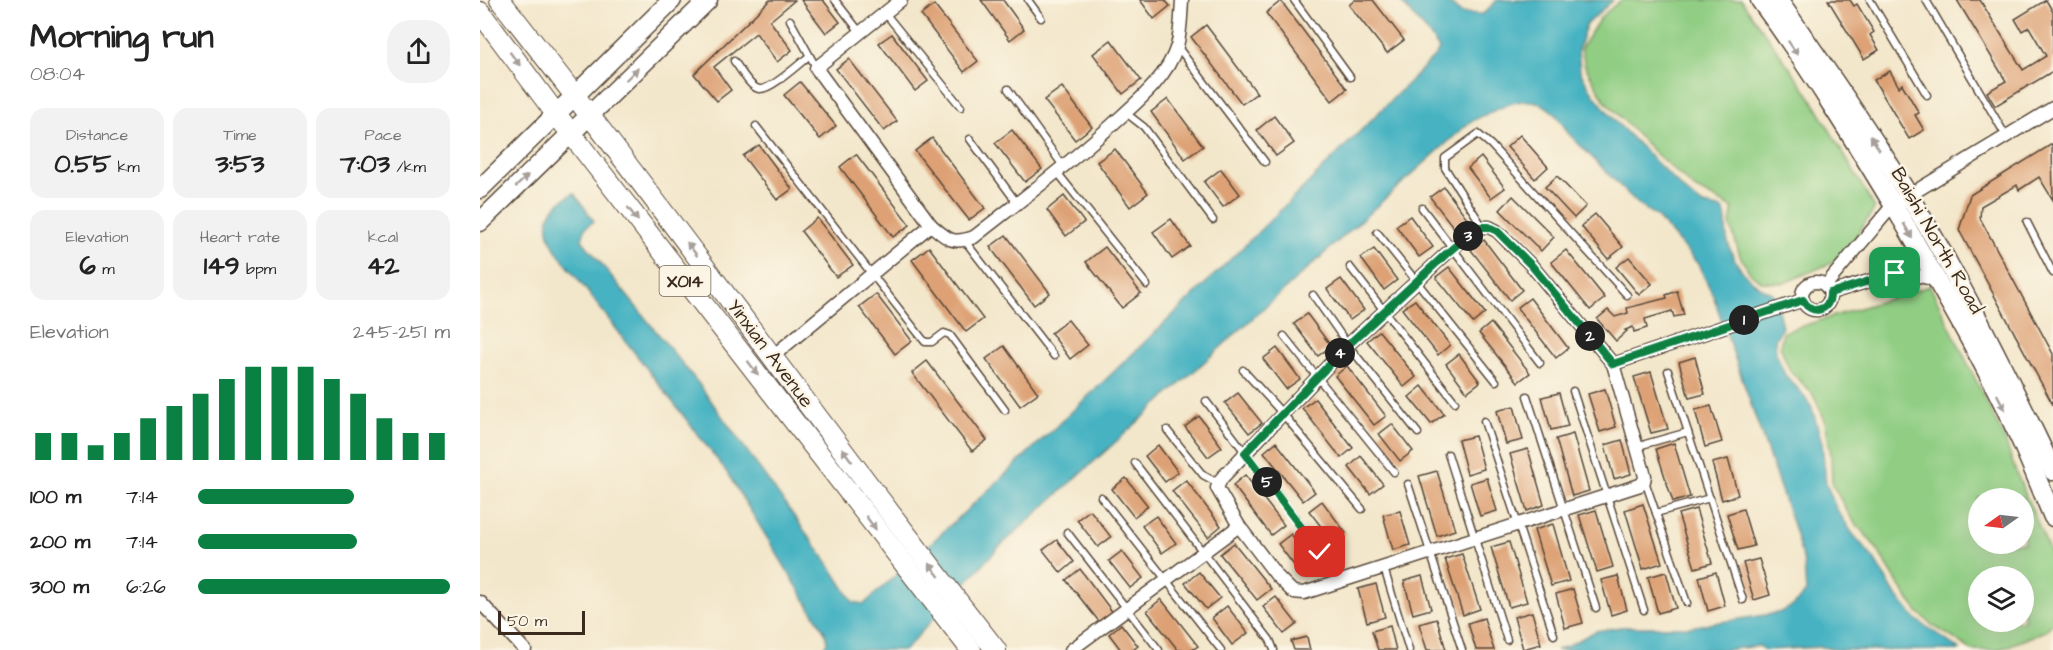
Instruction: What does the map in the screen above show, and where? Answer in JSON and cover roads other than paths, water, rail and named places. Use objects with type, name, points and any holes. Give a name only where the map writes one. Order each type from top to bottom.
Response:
[{"type":"main road","name":"Yinxian Avenue","points":[[500,0],[576,95],[907,536],[996,650]]},
{"type":"main road","points":[[480,189],[672,0]]},
{"type":"main road","points":[[480,222],[708,0]]},
{"type":"main road","name":"Baishi North Road","points":[[1760,0],[1901,201],[1940,250],[1991,342],[2053,471]]},
{"type":"main road","name":"Baishi North Road","points":[[1778,0],[1828,72],[1901,201],[1936,280],[2020,440],[2053,517]]},
{"type":"main road","name":"Yinxian Avenue","points":[[480,12],[571,134],[970,650]]},
{"type":"street","points":[[901,0],[816,68],[931,225],[946,238],[958,242],[974,237],[1060,169],[1152,87],[1167,67],[1177,45],[1182,0]]},
{"type":"street","points":[[1936,280],[1906,273],[1895,273],[1828,289],[1817,282],[1809,284],[1803,291],[1803,300],[1808,308],[1818,310],[1826,306],[1829,302],[1828,289],[1901,201],[2053,108]]},
{"type":"street","points":[[773,356],[931,225]]},
{"type":"street","points":[[1478,227],[1489,227],[1497,231],[1532,266],[1613,364],[1638,446],[1645,476],[1644,481],[1640,485],[1384,568],[1304,593],[1293,592],[1277,576],[1239,526],[1217,488],[1221,479],[1348,345],[1454,248],[1478,227]]},
{"type":"street","points":[[1613,364],[1803,300]]},
{"type":"street","points":[[1071,650],[1239,526]]},
{"type":"street","points":[[480,602],[525,650]]},
{"type":"lane","points":[[835,0],[860,33]]},
{"type":"lane","points":[[1028,0],[1041,18]]},
{"type":"lane","points":[[1294,0],[1350,77]]},
{"type":"lane","points":[[1870,0],[1927,95]]},
{"type":"lane","points":[[1926,0],[2006,137]]},
{"type":"lane","points":[[885,13],[961,107]]},
{"type":"lane","points":[[790,20],[816,68]]},
{"type":"lane","points":[[1177,45],[1265,162]]},
{"type":"lane","points":[[734,61],[752,86],[759,89],[768,88],[810,56]]},
{"type":"lane","points":[[1008,89],[1060,169],[1147,285]]},
{"type":"lane","points":[[1125,113],[1144,127],[1213,220]]},
{"type":"lane","points":[[756,126],[925,342],[932,342],[944,333],[950,335],[1005,410]]},
{"type":"lane","points":[[1483,227],[1445,168],[1445,158],[1478,134],[1491,145],[1627,296]]},
{"type":"lane","points":[[970,139],[1017,203]]},
{"type":"lane","points":[[1422,208],[1540,363]]},
{"type":"lane","points":[[2027,222],[2053,273]]},
{"type":"lane","points":[[1377,232],[1418,280],[1496,381]]},
{"type":"lane","points":[[965,240],[1054,356]]},
{"type":"lane","points":[[1350,267],[1455,402]]},
{"type":"lane","points":[[1313,295],[1348,345],[1418,433]]},
{"type":"lane","points":[[1284,336],[1394,472]]},
{"type":"lane","points":[[1243,370],[1362,509]]},
{"type":"lane","points":[[1668,371],[1743,600]]},
{"type":"lane","points":[[1573,391],[1644,610]]},
{"type":"lane","points":[[1527,396],[1596,608]]},
{"type":"lane","points":[[1206,401],[1320,552]]},
{"type":"lane","points":[[1484,421],[1554,635]]},
{"type":"lane","points":[[1167,430],[1203,475],[1219,484]]},
{"type":"lane","points":[[1638,446],[1688,432]]},
{"type":"lane","points":[[1448,454],[1507,640]]},
{"type":"lane","points":[[1135,463],[1270,640],[1274,650]]},
{"type":"lane","points":[[1644,481],[1687,603]]},
{"type":"lane","points":[[1408,484],[1462,650]]},
{"type":"lane","points":[[1101,497],[1221,650]]},
{"type":"lane","points":[[1656,513],[1710,498]]},
{"type":"lane","points":[[1067,532],[1159,650]]},
{"type":"lane","points":[[1384,568],[1409,650]]},
{"type":"water","points":[[1399,0],[1446,0],[1461,13],[1483,14],[1497,0],[1613,0],[1586,25],[1578,50],[1580,72],[1594,95],[1616,122],[1687,193],[1703,205],[1723,209],[1726,217],[1727,237],[1734,259],[1751,280],[1774,294],[1782,327],[1775,340],[1776,353],[1785,375],[1812,408],[1822,443],[1826,483],[1836,508],[1852,533],[1874,559],[1895,594],[1917,620],[1960,650],[1839,650],[1822,647],[1764,650],[1760,646],[1725,650],[1556,650],[1596,631],[1621,627],[1689,627],[1778,613],[1793,606],[1806,592],[1804,564],[1794,528],[1713,295],[1698,264],[1657,217],[1639,205],[1568,133],[1547,107],[1535,102],[1512,103],[1470,122],[997,549],[905,650],[822,650],[827,643],[825,632],[726,471],[557,252],[549,233],[548,225],[552,211],[574,193],[594,221],[585,228],[582,240],[698,383],[832,569],[853,602],[864,604],[1154,334],[1436,55],[1439,49],[1429,34]]}]
